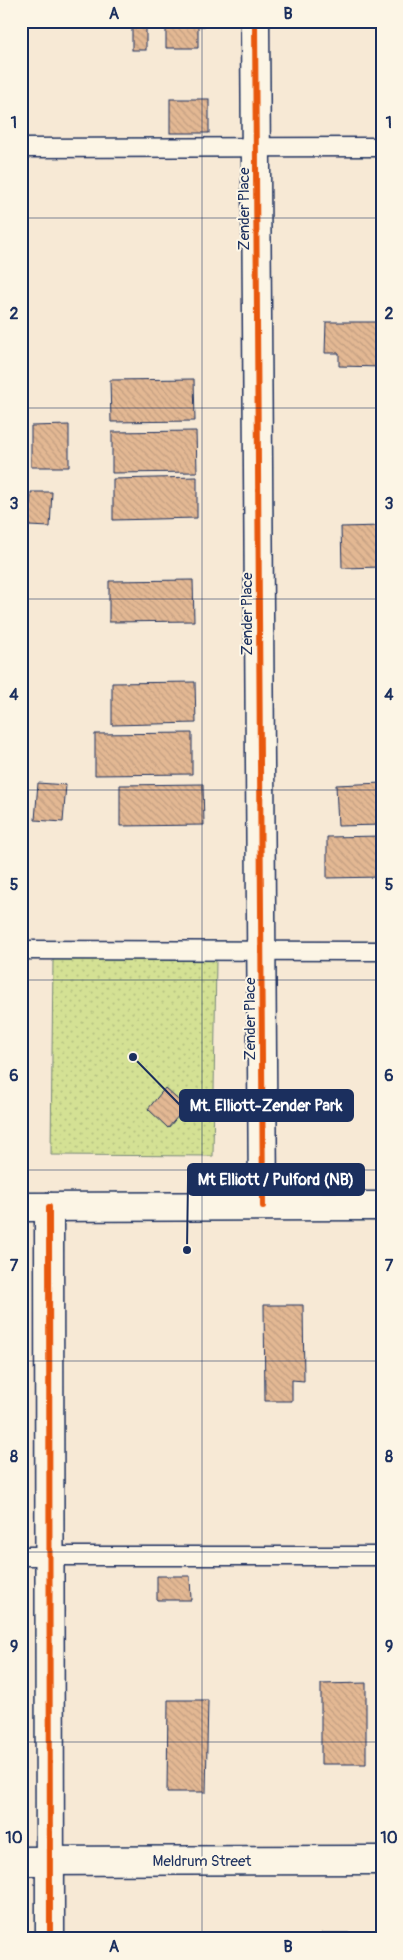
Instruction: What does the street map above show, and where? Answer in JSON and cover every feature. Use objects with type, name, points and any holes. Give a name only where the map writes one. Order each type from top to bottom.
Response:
[{"type":"street","name":"Zender Place","points":[[255,21],[263,1206]]},
{"type":"street","points":[[21,1207],[382,1206]]},
{"type":"street","points":[[49,1207],[50,1939]]},
{"type":"street","name":"Meldrum Street","points":[[21,1861],[382,1860]]},
{"type":"lane","points":[[21,148],[382,147]]},
{"type":"lane","points":[[21,950],[382,951]]},
{"type":"lane","points":[[21,1556],[382,1556]]},
{"type":"green space","points":[[53,959],[216,960],[213,1156],[51,1155]]},
{"type":"building","points":[[132,21],[146,21],[146,50],[132,50]]},
{"type":"building","points":[[159,21],[207,21],[208,26],[198,26],[198,48],[166,48],[166,27],[159,27]]},
{"type":"building","points":[[170,99],[209,99],[209,133],[170,133]]},
{"type":"building","points":[[326,322],[382,322],[382,367],[339,366],[339,353],[325,353]]},
{"type":"building","points":[[194,379],[195,421],[111,422],[110,380]]},
{"type":"building","points":[[69,425],[69,467],[31,467],[31,426]]},
{"type":"building","points":[[196,431],[197,472],[112,473],[112,432]]},
{"type":"building","points":[[197,477],[197,518],[113,520],[113,479]]},
{"type":"building","points":[[31,492],[52,492],[50,527],[29,526]]},
{"type":"building","points":[[382,526],[382,567],[342,568],[341,527]]},
{"type":"building","points":[[193,580],[194,621],[109,622],[109,581]]},
{"type":"building","points":[[195,682],[196,723],[112,725],[112,683]]},
{"type":"building","points":[[192,733],[192,774],[95,775],[95,734]]},
{"type":"building","points":[[38,783],[66,785],[63,822],[35,820]]},
{"type":"building","points":[[382,783],[382,825],[338,826],[336,785]]},
{"type":"building","points":[[203,784],[204,825],[120,826],[120,785]]},
{"type":"building","points":[[382,836],[382,877],[327,878],[327,837]]},
{"type":"building","points":[[165,1088],[186,1107],[168,1128],[148,1109]]},
{"type":"building","points":[[264,1305],[303,1305],[304,1381],[292,1380],[292,1401],[265,1401]]},
{"type":"building","points":[[157,1576],[190,1576],[191,1600],[157,1600]]},
{"type":"building","points":[[366,1683],[366,1764],[321,1764],[321,1684]]},
{"type":"building","points":[[168,1700],[208,1700],[206,1792],[167,1792]]},
{"type":"building","points":[[322,1933],[361,1933],[361,1939],[322,1939]]},
{"type":"building","points":[[215,1934],[259,1935],[259,1939],[215,1939]]},
{"type":"cycle path","points":[[255,21],[263,1206]]},
{"type":"cycle path","points":[[49,1207],[50,1939]]},
{"type":"place","name":"Mt. Elliott-Zender Park","points":[[133,1057]]},
{"type":"place","name":"Mt Elliott / Pulford (NB)","points":[[187,1250]]}]
